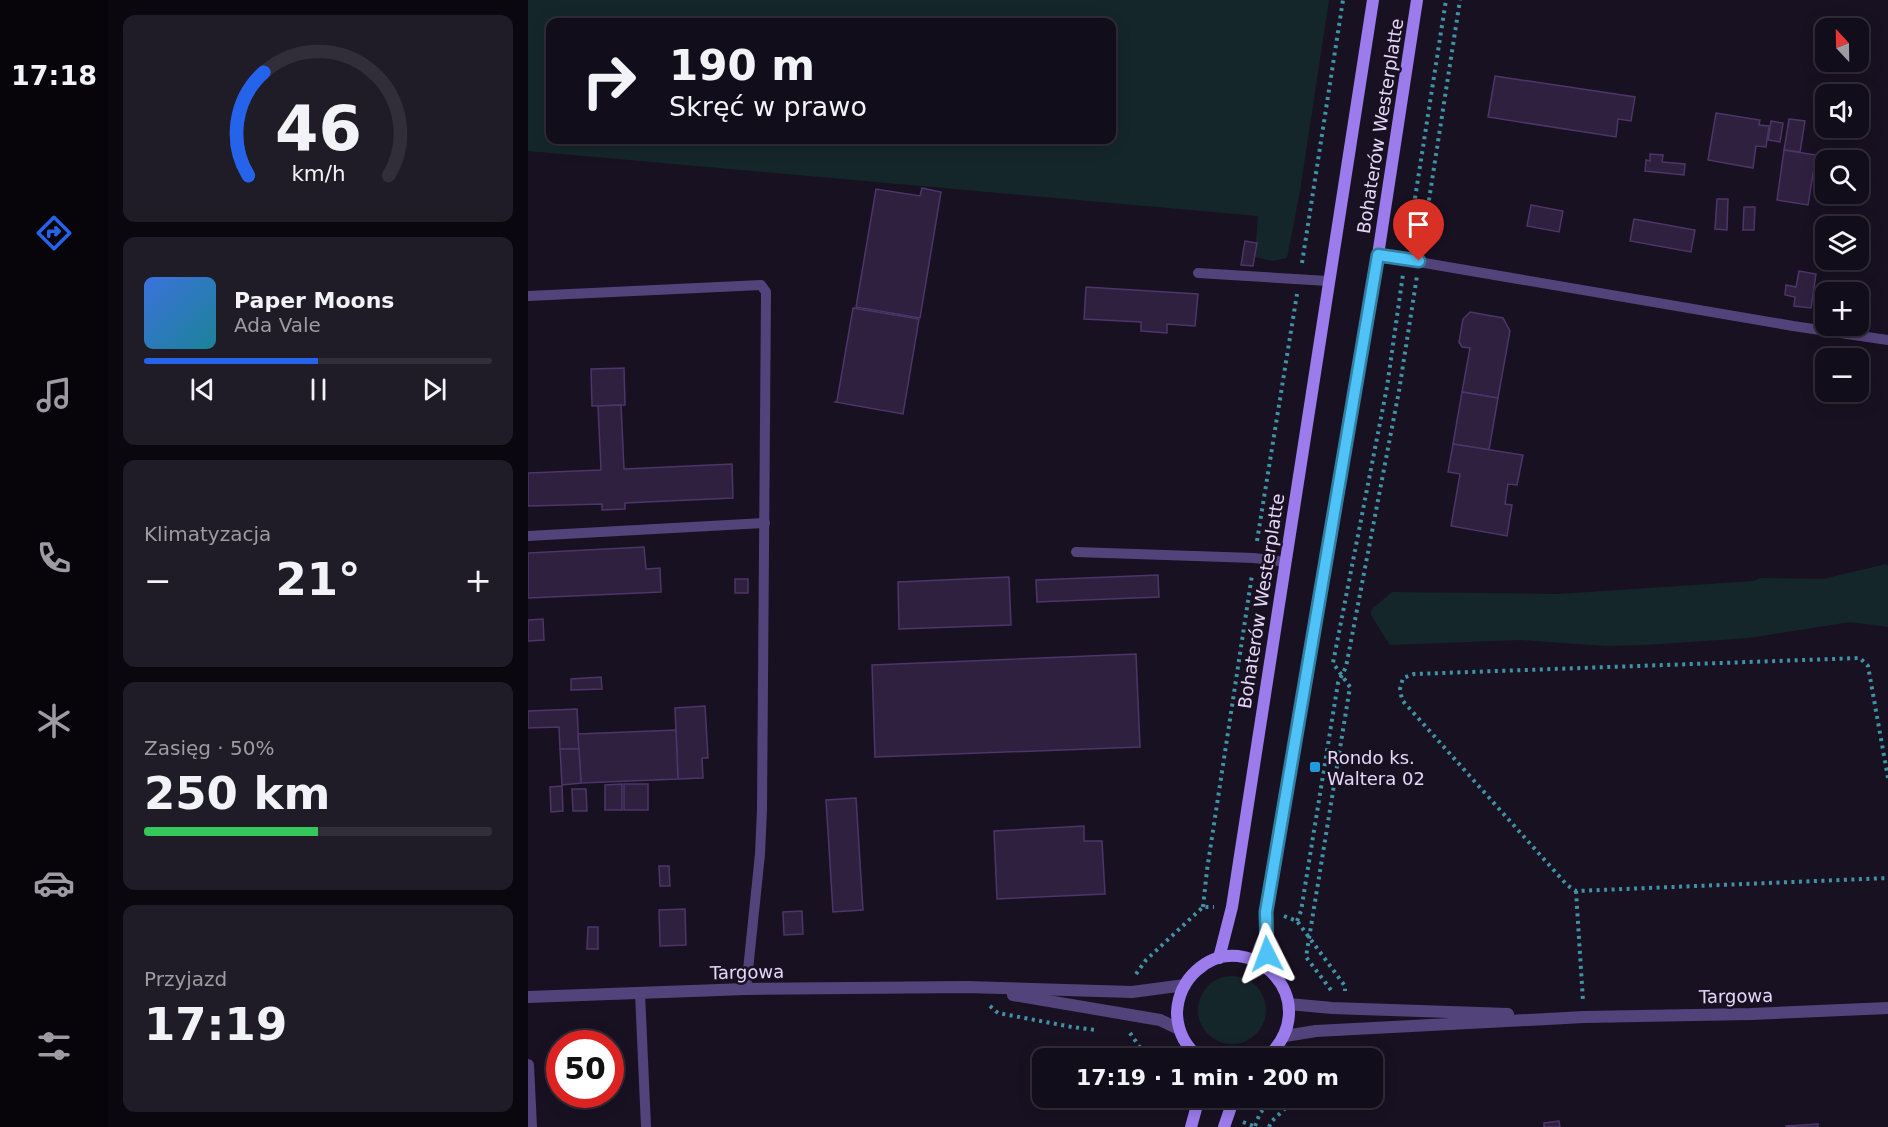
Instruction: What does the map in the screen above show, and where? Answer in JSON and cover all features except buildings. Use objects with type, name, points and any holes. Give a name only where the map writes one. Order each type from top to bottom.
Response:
[{"type":"main road","name":"Bohaterów Westerplatte","points":[[1220,958],[1232,908],[1372,0]]},
{"type":"main road","name":"Bohaterów Westerplatte","points":[[1268,969],[1266,912],[1378,255],[1418,0]]},
{"type":"main road","points":[[1189,1048],[1179,1029],[1178,1006],[1185,985],[1199,968],[1220,958],[1232,957],[1245,958],[1268,969],[1282,984],[1289,1004],[1289,1020],[1285,1036],[1277,1048]]},
{"type":"main road","points":[[1191,1127],[1196,1108]]},
{"type":"main road","points":[[1224,1127],[1231,1108]]},
{"type":"street","name":"Targowa","points":[[528,997],[746,989],[967,987],[1132,992],[1185,985]]},
{"type":"street","name":"Targowa","points":[[967,987],[1150,1018],[1179,1029]]},
{"type":"street","name":"Targowa","points":[[1289,1004],[1332,1008],[1584,1017]]},
{"type":"street","name":"Targowa","points":[[1285,1036],[1316,1031],[1584,1017],[1751,1014],[1888,1008]]},
{"type":"street","points":[[528,1065],[531,1127]]},
{"type":"lane","points":[[1378,255],[1792,326],[1888,340]]},
{"type":"lane","points":[[1198,273],[1328,281]]},
{"type":"lane","points":[[528,296],[761,285],[765,287],[762,809],[760,854],[746,989]]},
{"type":"lane","points":[[528,536],[765,523]]},
{"type":"lane","points":[[1076,552],[1254,558],[1285,562]]},
{"type":"lane","points":[[640,993],[646,1127]]},
{"type":"path","points":[[1203,907],[1254,558],[1343,0]]},
{"type":"path","points":[[1308,935],[1350,687],[1333,663],[1387,387],[1446,0]]},
{"type":"path","points":[[1297,921],[1301,911],[1338,683],[1346,667],[1396,402],[1460,0]]},
{"type":"path","points":[[1888,778],[1868,666],[1860,658],[1414,674],[1403,678],[1400,689],[1402,700],[1567,885],[1576,891],[1888,878]]},
{"type":"path","points":[[1576,891],[1584,1017]]},
{"type":"path","points":[[1255,1127],[1260,1113],[1265,1108]]},
{"type":"path","points":[[1269,1127],[1286,1108]]},
{"type":"shaded area","points":[[528,0],[1329,0],[1300,191],[1287,258],[1272,261],[1255,257],[1258,216],[528,151]]},
{"type":"shaded area","points":[[1886,564],[1888,566],[1888,627],[1850,622],[1749,638],[1645,645],[1606,646],[1521,640],[1390,645],[1371,615],[1372,609],[1392,592],[1559,594],[1754,581],[1760,578],[1823,579]]},
{"type":"shaded area","points":[[1232,976],[1245,979],[1256,986],[1263,997],[1266,1010],[1263,1023],[1256,1034],[1245,1041],[1232,1044],[1219,1041],[1208,1034],[1201,1023],[1198,1010],[1201,997],[1208,986],[1219,979]]},
{"type":"place","name":"Rondo ks. Waltera 02","points":[[1315,767]]},
{"type":"route","points":[[1267,954],[1266,912],[1378,255],[1419,261]]}]
